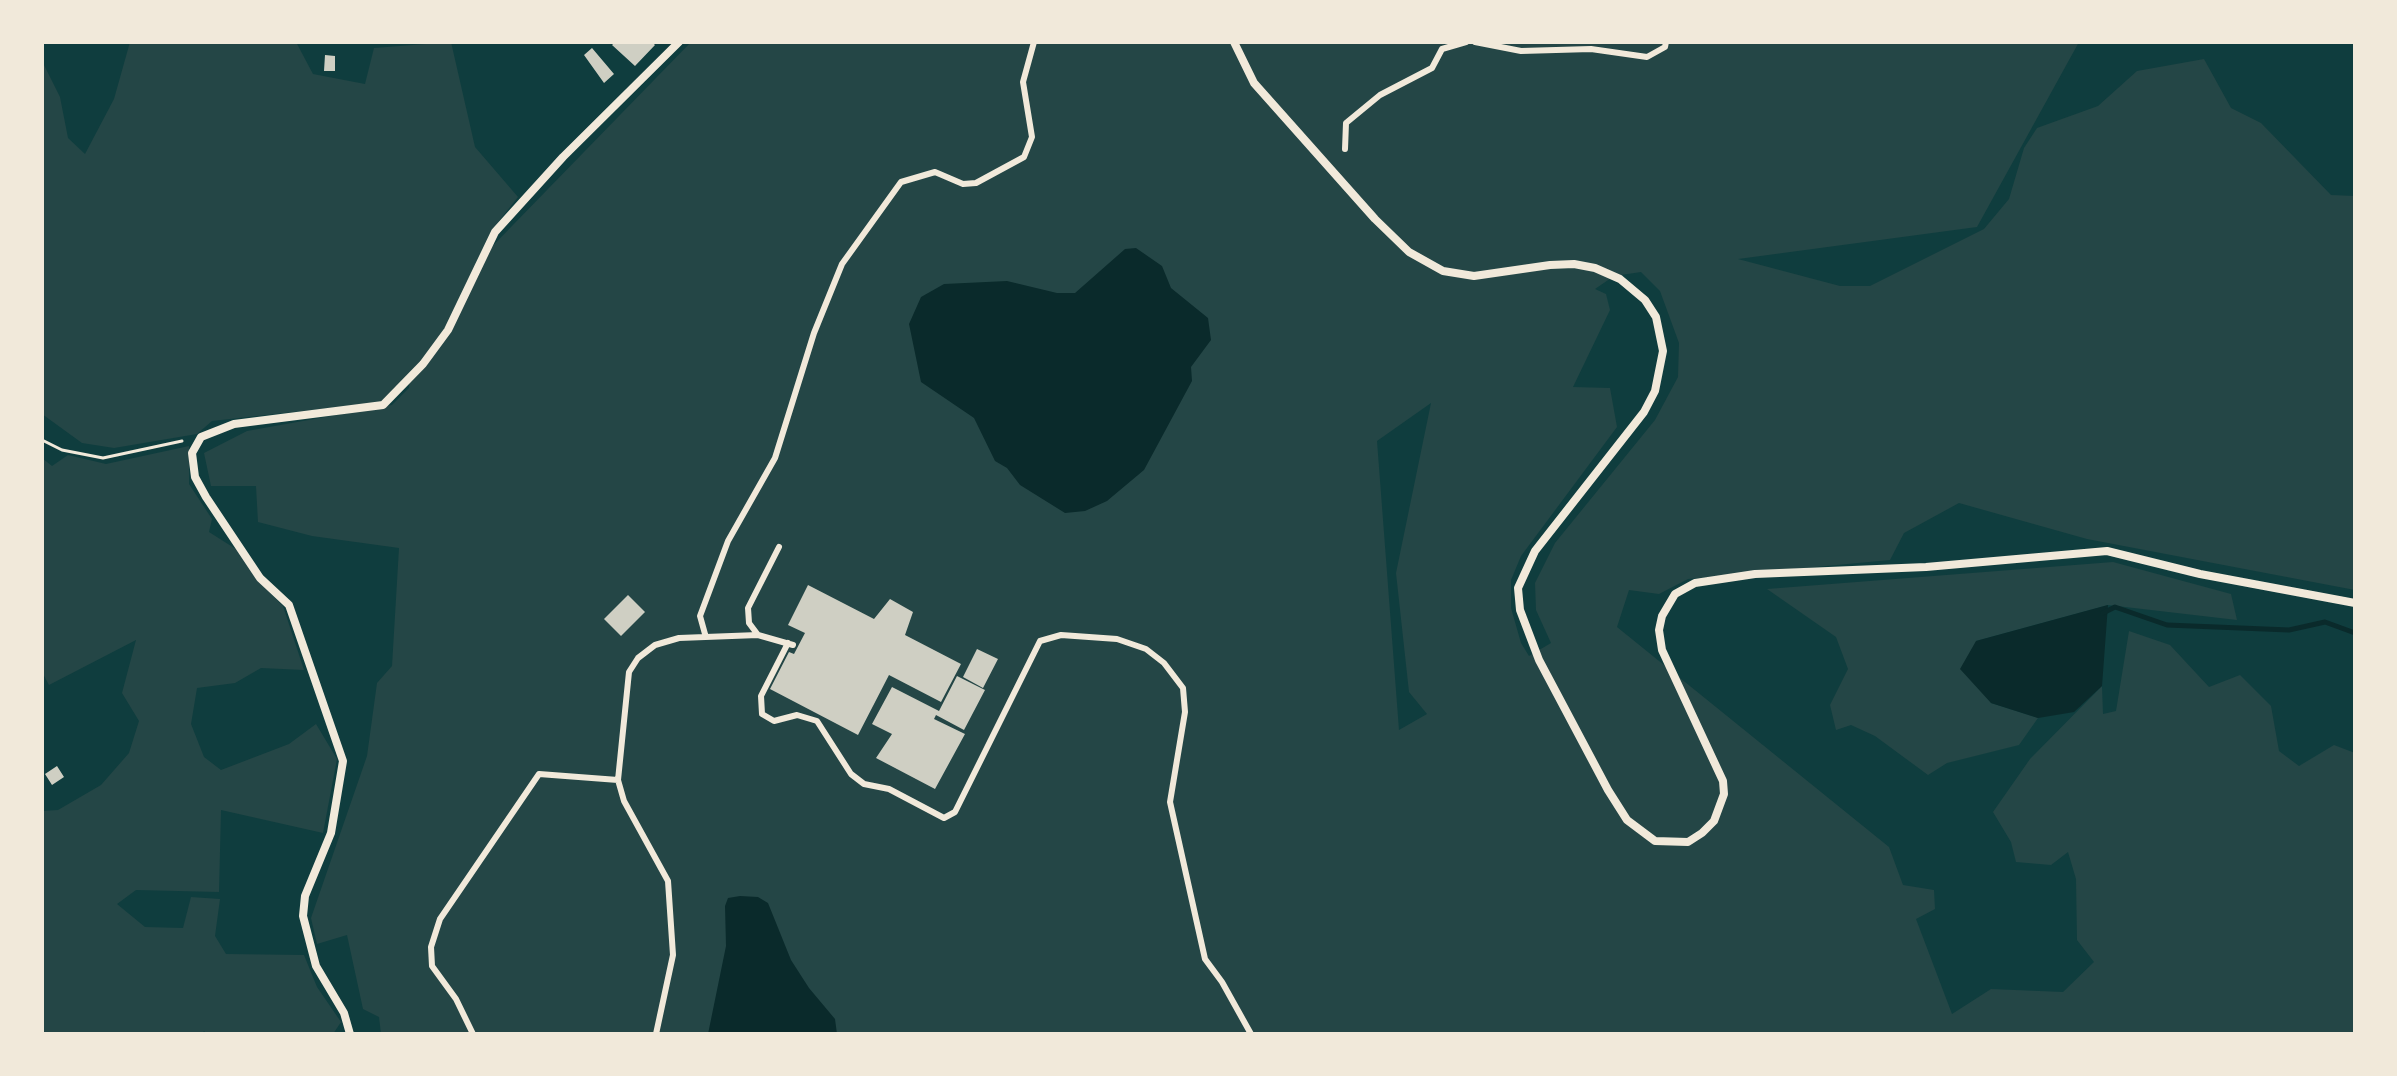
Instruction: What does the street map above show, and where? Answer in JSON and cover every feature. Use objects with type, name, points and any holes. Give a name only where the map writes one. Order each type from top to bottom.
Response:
[{"type":"street","points":[[350,1034],[344,1013],[316,966],[303,916],[305,896],[331,833],[343,761],[289,605],[260,578],[195,477],[192,453],[201,437],[234,424],[383,405],[423,364],[448,330],[495,232],[563,157],[679,42]]},
{"type":"street","points":[[1234,42],[1254,83],[1375,219],[1409,252],[1443,271],[1474,276],[1550,265],[1595,268],[1620,279],[1645,300],[1656,317],[1663,351],[1655,391],[1644,412],[1535,551],[1523,570],[1518,588],[1520,610],[1539,660],[1608,790],[1627,820],[1640,833],[1655,841],[1688,842],[1702,833],[1714,821],[1724,794],[1723,781],[1660,640],[1662,616],[1675,594],[1695,583],[1755,574],[1926,567],[2107,551],[2200,574],[2355,603]]},
{"type":"lane","points":[[705,634],[700,616],[728,541],[775,458],[814,333],[842,264],[901,182],[935,172],[963,184],[976,183],[1024,157],[1032,137],[1023,82],[1034,42]]},
{"type":"lane","points":[[1345,149],[1346,123],[1380,95],[1432,68],[1442,49],[1466,42]]},
{"type":"lane","points":[[1475,42],[1521,51],[1591,49],[1647,57],[1665,47],[1666,42]]},
{"type":"lane","points":[[758,635],[749,623],[748,608],[779,547]]},
{"type":"lane","points":[[656,1034],[673,955],[668,881],[624,801],[618,780],[629,672],[638,658],[655,645],[705,634],[758,635],[790,644],[761,696],[762,714],[774,721],[797,715],[817,721],[851,774],[864,784],[889,789],[944,818],[955,812],[1040,641],[1061,635],[1117,639],[1146,649],[1164,663],[1183,688],[1185,712],[1170,802],[1205,959],[1229,993],[1251,1034]]},
{"type":"lane","points":[[473,1034],[456,999],[432,966],[431,947],[440,919],[539,774],[618,780]]},
{"type":"path","points":[[42,440],[62,450],[103,458],[201,437]]},
{"type":"shaded area","points":[[130,42],[296,42],[313,74],[365,84],[374,48],[451,42],[475,147],[518,197],[491,231],[475,264],[691,42],[2079,42],[1977,227],[1738,259],[1840,286],[1870,286],[1984,229],[2009,199],[2024,148],[2037,128],[2098,106],[2137,71],[2204,59],[2231,108],[2261,123],[2331,195],[2355,196],[2355,590],[2087,539],[1959,503],[1904,533],[1890,560],[1688,579],[1659,594],[1629,590],[1617,627],[1889,847],[1903,885],[1934,890],[1935,909],[1916,919],[1952,1014],[1991,989],[2063,992],[2094,962],[2077,940],[2076,879],[2068,852],[2051,865],[2016,862],[2011,842],[1993,812],[2030,759],[2102,686],[2103,714],[2116,711],[2129,631],[2170,645],[2209,687],[2240,675],[2271,706],[2279,751],[2299,766],[2334,745],[2355,753],[2355,1034],[381,1034],[379,1017],[363,1009],[347,935],[317,944],[311,918],[367,756],[377,683],[392,666],[399,548],[312,536],[258,522],[256,486],[211,486],[204,453],[247,431],[392,405],[409,388],[410,372],[384,402],[212,421],[197,434],[114,448],[82,443],[42,414],[42,61],[60,97],[68,138],[85,154],[114,99]],"holes":[[[1641,272],[1660,291],[1679,343],[1678,377],[1655,420],[1555,543],[1535,583],[1536,610],[1551,643],[1529,656],[1521,643],[1511,608],[1511,580],[1521,556],[1617,427],[1610,388],[1573,387],[1610,310],[1606,294],[1595,289],[1614,276]],[[1431,403],[1396,573],[1409,692],[1427,714],[1399,730],[1377,441]]]},
{"type":"shaded area","points":[[1136,248],[1162,266],[1171,288],[1208,318],[1211,340],[1191,367],[1192,381],[1144,470],[1107,501],[1085,511],[1065,513],[1020,485],[1007,468],[995,461],[974,418],[921,382],[909,324],[921,297],[944,284],[1007,281],[1057,293],[1075,293],[1125,249]]},
{"type":"shaded area","points":[[189,446],[189,484],[212,519],[209,532],[239,551],[256,579],[283,606],[304,670],[261,668],[235,683],[197,688],[191,724],[204,757],[221,770],[289,744],[316,724],[337,759],[323,833],[221,810],[219,892],[136,890],[117,904],[145,927],[183,928],[191,897],[220,899],[215,936],[226,954],[304,955],[317,987],[341,1022],[333,1034],[207,1034],[204,1031],[202,1034],[42,1034],[42,811],[58,810],[101,785],[129,753],[139,721],[122,693],[136,640],[49,685],[42,672],[42,458],[52,466],[68,455],[106,464]]},
{"type":"shaded area","points":[[2113,562],[2231,594],[2237,620],[2108,605],[1976,641],[1991,703],[2038,718],[2019,745],[1947,763],[1928,775],[1875,736],[1851,725],[1836,730],[1830,705],[1848,669],[1836,637],[1767,589]]},
{"type":"shaded area","points":[[2108,605],[2102,686],[2074,712],[2038,718],[1991,703],[1960,669],[1976,641]]},
{"type":"shaded area","points":[[758,897],[768,903],[791,960],[835,1019],[837,1034],[708,1034],[726,946],[725,906],[728,898]]},
{"type":"building","points":[[615,42],[652,42],[655,45],[635,66],[612,45]]},
{"type":"building","points":[[592,48],[614,74],[604,83],[584,55]]},
{"type":"building","points":[[325,55],[335,56],[335,71],[324,71]]},
{"type":"building","points":[[808,585],[874,619],[890,599],[913,612],[905,635],[961,664],[941,702],[889,675],[858,735],[770,689],[789,652],[794,654],[805,633],[788,625]]},
{"type":"building","points":[[628,595],[645,612],[621,636],[604,619]]},
{"type":"building","points":[[977,649],[998,659],[983,688],[963,677]]},
{"type":"building","points":[[957,676],[985,690],[964,730],[936,715],[934,719],[965,734],[935,789],[876,758],[892,734],[872,724],[892,687],[939,711]]},
{"type":"building","points":[[57,766],[64,777],[52,785],[45,774]]},
{"type":"waterway","points":[[2103,613],[2115,607],[2167,625],[2289,630],[2325,622],[2355,633]]}]
